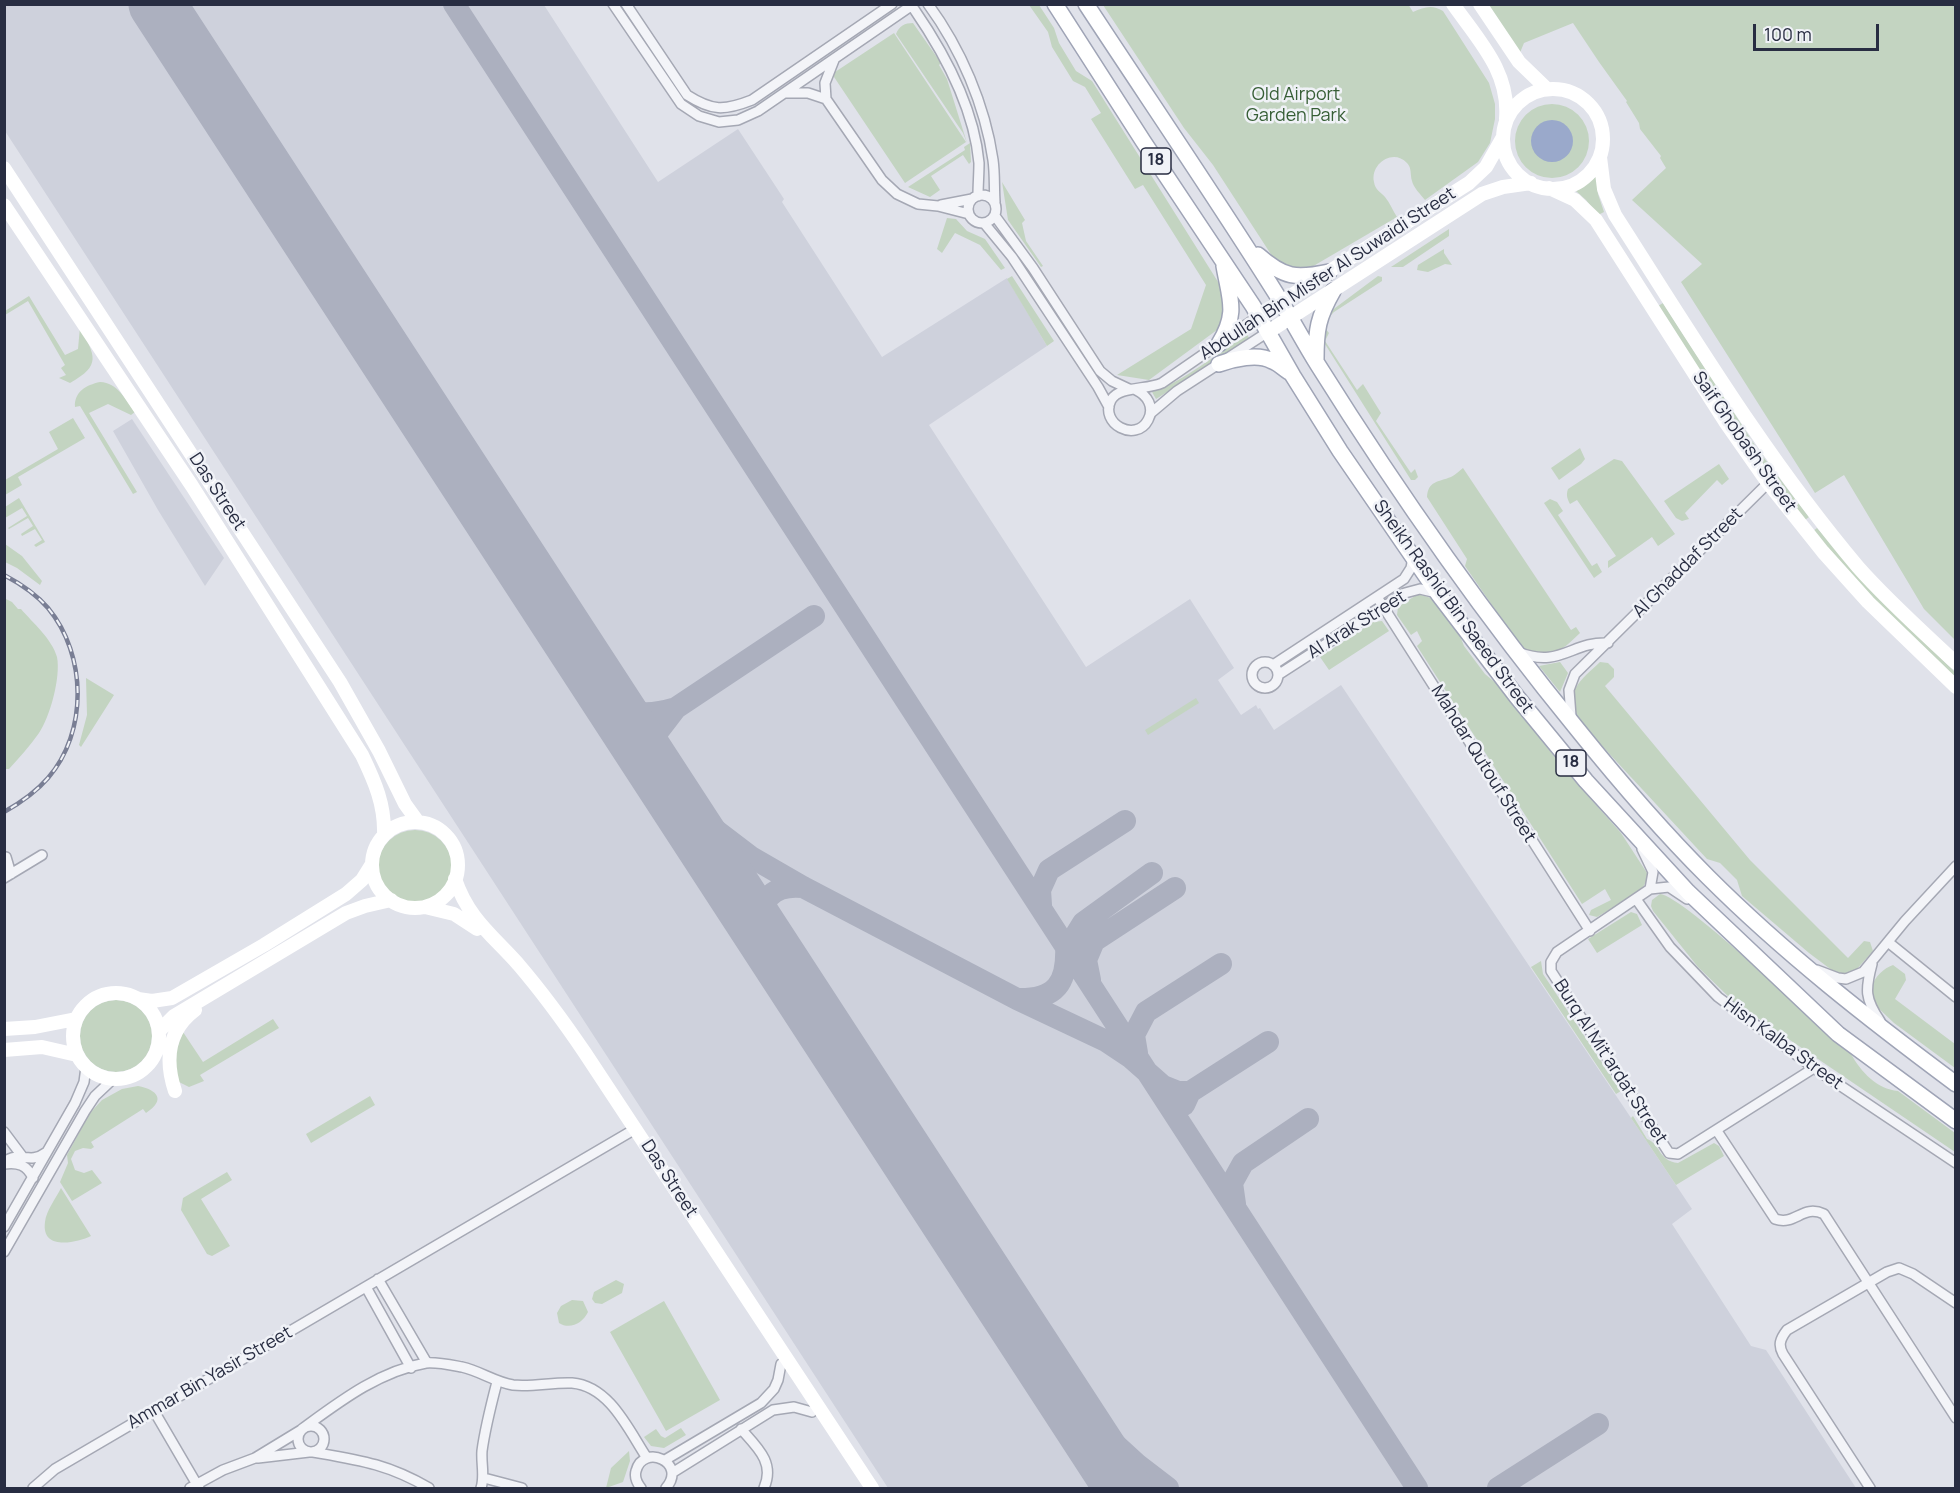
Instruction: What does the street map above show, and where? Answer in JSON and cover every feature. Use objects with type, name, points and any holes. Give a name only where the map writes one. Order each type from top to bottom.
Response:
[{"type":"main road","name":"Sheikh Rashid Bin Saeed Street","points":[[1055,4],[1259,316],[1340,451],[1439,595],[1517,697],[1634,835],[1719,922],[1838,1034],[1956,1121]]},
{"type":"main road","name":"Sheikh Rashid Bin Saeed Street","points":[[1086,4],[1244,242],[1316,362],[1427,529],[1512,649],[1623,785],[1708,878],[1804,965],[1890,1035],[1956,1084]]},
{"type":"main road","points":[[1244,242],[1270,267],[1280,273],[1301,277],[1329,273]]},
{"type":"main road","points":[[1219,344],[1228,329],[1231,317],[1222,260]]},
{"type":"main road","points":[[1316,362],[1318,323],[1323,307],[1333,291]]},
{"type":"main road","points":[[1219,364],[1237,359],[1266,358],[1293,376]]},
{"type":"street","points":[[613,4],[681,104],[699,116],[719,122],[738,120],[758,111],[909,7],[927,4],[944,25],[971,81],[984,118],[993,161],[997,211],[995,216],[984,224],[975,222],[969,214],[968,206],[975,197],[979,163],[970,120],[958,87],[931,34],[909,7]]},
{"type":"street","points":[[626,4],[687,95],[702,105],[718,109],[734,108],[752,100],[892,4]]},
{"type":"street","points":[[1454,4],[1498,71],[1506,95],[1506,121],[1503,137],[1505,153],[1512,167],[1531,183],[1550,188],[1567,186],[1583,178],[1600,157],[1603,135],[1593,110],[1573,93],[1546,89],[1536,93],[1521,101],[1506,121]]},
{"type":"street","points":[[1480,4],[1519,62],[1546,89]]},
{"type":"street","points":[[835,58],[825,83],[826,99],[882,180],[897,194],[918,204],[939,206],[969,214]]},
{"type":"street","points":[[783,93],[808,93],[826,99]]},
{"type":"street","name":"Abdullah Bin Misfer Al Suwaidi Street","points":[[1132,389],[1162,383],[1259,316],[1468,183],[1486,167],[1503,137]]},
{"type":"street","name":"Saif Ghobash Street","points":[[1600,157],[1602,181],[1609,203],[1643,260],[1757,435],[1802,496],[1871,581],[1956,663]]},
{"type":"street","name":"Das Street","points":[[4,168],[340,682],[380,751],[405,804],[418,822]]},
{"type":"street","name":"Abdullah Bin Misfer Al Suwaidi Street","points":[[1151,413],[1163,401],[1482,194],[1503,187],[1531,183]]},
{"type":"street","name":"Saif Ghobash Street","points":[[1550,188],[1567,195],[1590,212],[1726,423],[1768,483],[1823,552],[1868,602],[1956,687]]},
{"type":"street","points":[[939,206],[985,195],[995,202]]},
{"type":"street","name":"Das Street","points":[[4,205],[192,486],[362,755],[377,787],[383,807],[384,835]]},
{"type":"street","points":[[984,224],[1012,257],[1101,392],[1114,424],[1123,430],[1131,431],[1142,427],[1151,413],[1148,399],[1112,381],[1100,371],[1033,268],[995,216]]},
{"type":"street","points":[[1630,271],[1632,260],[1643,260]]},
{"type":"street","points":[[1109,407],[1113,396],[1118,392],[1132,389]]},
{"type":"street","name":"Al Ghaddaf Street","points":[[1572,722],[1568,702],[1569,690],[1575,674],[1768,483]]},
{"type":"street","name":"Al Arak Street","points":[[1273,665],[1404,579],[1411,568],[1413,555]]},
{"type":"street","name":"Al Arak Street","points":[[1278,675],[1405,593],[1425,590],[1439,595]]},
{"type":"street","name":"Mahdar Qutouf Street","points":[[1377,597],[1590,931]]},
{"type":"street","points":[[1512,649],[1526,655],[1549,658],[1596,643],[1608,642]]},
{"type":"street","points":[[1306,643],[1312,653]]},
{"type":"street","points":[[1264,662],[1273,665],[1278,675],[1276,682],[1268,688],[1260,688],[1253,681],[1252,674],[1256,666],[1264,662]]},
{"type":"street","points":[[138,999],[152,1013],[159,1031],[158,1046],[147,1066],[135,1075],[113,1079],[98,1075],[86,1067],[77,1055],[72,1034],[76,1019],[89,1002],[102,995],[117,993],[152,1001],[171,998],[264,945],[346,894],[362,880],[372,864],[376,846],[384,835],[396,826],[418,822],[438,829],[448,839],[457,858],[455,879],[443,897],[425,907],[411,907],[391,900],[377,885],[372,864]]},
{"type":"street","points":[[1634,835],[1652,868],[1650,889],[1664,887],[1674,890],[1719,922]]},
{"type":"street","points":[[6,857],[8,876],[42,855]]},
{"type":"street","points":[[1804,965],[1830,976],[1846,979],[1859,975],[1956,866]]},
{"type":"street","name":"Das Street","points":[[455,879],[474,917],[522,969],[569,1029],[872,1488]]},
{"type":"street","name":"Burq Al Mit'ardat Street","points":[[1650,889],[1557,952],[1551,962],[1551,971],[1669,1153],[1678,1154],[1814,1068]]},
{"type":"street","name":"Hisn Kalba Street","points":[[1636,899],[1670,947],[1705,985],[1736,1011],[1814,1068],[1956,1163]]},
{"type":"street","points":[[159,1031],[174,1016],[346,913],[391,900]]},
{"type":"street","name":"Das Street","points":[[425,907],[454,914],[471,924],[486,938],[547,1010],[630,1132],[861,1488]]},
{"type":"street","points":[[1888,942],[1956,997]]},
{"type":"street","points":[[1874,959],[1866,994],[1869,1004],[1890,1035]]},
{"type":"street","points":[[176,1091],[169,1065],[169,1051],[173,1038],[179,1025],[189,1014],[220,989]]},
{"type":"street","points":[[4,1029],[35,1027],[76,1019]]},
{"type":"street","points":[[4,1050],[42,1047],[77,1055]]},
{"type":"street","points":[[4,1227],[82,1089],[86,1067]]},
{"type":"street","points":[[4,1252],[85,1111],[95,1096],[113,1079]]},
{"type":"street","points":[[1717,1131],[1775,1219],[1788,1221],[1808,1210],[1816,1210],[1824,1214],[1956,1418]]},
{"type":"street","points":[[4,1132],[22,1156]]},
{"type":"street","name":"Ammar Bin Yasir Street","points":[[24,1488],[39,1476],[55,1469],[630,1132]]},
{"type":"street","points":[[4,1163],[12,1157],[22,1156],[36,1159],[47,1152]]},
{"type":"street","points":[[4,1163],[20,1164],[29,1171],[33,1178]]},
{"type":"street","points":[[1870,1488],[1783,1354],[1779,1343],[1787,1330],[1887,1272],[1899,1268],[1913,1274],[1956,1303]]},
{"type":"street","points":[[378,1279],[427,1363]]},
{"type":"street","points":[[366,1287],[411,1368]]},
{"type":"street","points":[[396,1338],[404,1338],[408,1331]]},
{"type":"street","points":[[154,1411],[195,1487],[223,1470],[255,1458],[302,1430],[334,1406],[370,1384],[427,1363],[464,1367],[498,1382],[516,1385],[574,1383],[600,1394],[610,1403],[647,1458]]},
{"type":"street","points":[[664,1460],[761,1403],[774,1389],[781,1364]]},
{"type":"street","points":[[481,1488],[484,1478],[482,1451],[498,1382]]},
{"type":"street","points":[[761,1403],[768,1413]]},
{"type":"street","points":[[311,1452],[323,1445],[324,1423],[334,1406]]},
{"type":"street","points":[[672,1473],[768,1413],[787,1407],[802,1408],[812,1413]]},
{"type":"street","points":[[732,1420],[759,1449],[767,1464],[769,1477],[764,1488]]},
{"type":"street","points":[[311,1452],[299,1445],[298,1437],[302,1430],[314,1427],[318,1428],[331,1449],[348,1458]]},
{"type":"street","points":[[255,1458],[311,1452],[364,1460],[389,1468],[429,1488]]},
{"type":"street","points":[[637,1487],[636,1471],[642,1461],[659,1457],[669,1464],[672,1473],[671,1482],[666,1488]]},
{"type":"street","name":"Ammar Bin Yasir Street","points":[[33,1488],[55,1469]]},
{"type":"street","points":[[484,1478],[522,1488]]},
{"type":"shaded area","points":[[5,5],[544,5],[658,182],[738,129],[882,357],[1007,278],[1047,346],[929,425],[1086,667],[1190,599],[1234,668],[1218,680],[1241,715],[1256,705],[1274,730],[1341,685],[1692,1209],[1672,1224],[1751,1346],[1766,1350],[1856,1488],[888,1488],[5,131]]},
{"type":"shaded area","points":[[132,419],[224,558],[205,586],[113,431]]},
{"type":"green space","name":"Old Airport Garden Park","points":[[1408,4],[1413,12],[1428,7],[1443,11],[1489,83],[1495,104],[1495,119],[1490,143],[1478,162],[1425,200],[1411,179],[1407,163],[1395,157],[1384,160],[1376,169],[1375,185],[1387,199],[1397,217],[1310,268],[1300,269],[1287,266],[1274,259],[1213,165],[1184,128],[1103,5]]},
{"type":"green space","points":[[1029,5],[1039,5],[1054,28],[1059,43],[1076,71],[1092,81],[1225,293],[1228,303],[1221,327],[1149,380],[1117,375],[1191,329],[1206,285],[1143,185],[1135,189],[1091,119],[1101,113],[1085,87],[1073,81],[1052,47],[1048,32]]},
{"type":"green space","points":[[1488,5],[1955,5],[1955,640],[1924,609],[1844,475],[1815,493],[1681,282],[1702,264],[1632,200],[1666,168],[1661,156],[1640,129],[1627,101],[1573,23],[1524,43],[1519,55]]},
{"type":"green space","points":[[913,23],[941,63],[939,65],[947,79],[967,143],[963,133],[896,34],[903,26]]},
{"type":"green space","points":[[894,33],[966,142],[905,183],[832,74]]},
{"type":"green space","points":[[1545,104],[1559,104],[1573,110],[1583,120],[1589,134],[1587,155],[1573,172],[1559,178],[1545,178],[1531,172],[1521,162],[1515,148],[1515,134],[1521,120],[1531,110]]},
{"type":"green space","points":[[970,143],[971,162],[969,164],[963,155],[931,176],[940,190],[930,197],[908,187],[965,150],[964,147]]},
{"type":"green space","points":[[1597,176],[1598,194],[1604,212],[1598,215],[1576,191]]},
{"type":"green space","points":[[1002,182],[1025,220],[1022,223],[1026,241],[1043,266],[1041,267],[1008,220]]},
{"type":"green space","points":[[947,218],[956,219],[967,231],[985,239],[1005,268],[1001,270],[980,245],[955,233],[942,253],[937,249]]},
{"type":"green space","points":[[1449,229],[1449,236],[1403,267],[1391,267]]},
{"type":"green space","points":[[1444,249],[1452,265],[1445,264],[1428,272],[1417,270],[1418,265]]},
{"type":"green space","points":[[1012,276],[1054,341],[1047,346],[1007,279]]},
{"type":"green space","points":[[1378,276],[1382,277],[1382,281],[1329,317],[1325,328],[1329,333],[1325,341],[1357,390],[1363,384],[1381,413],[1376,421],[1411,473],[1415,469],[1418,477],[1415,480],[1411,480],[1323,341],[1327,314]]},
{"type":"green space","points":[[29,296],[65,355],[78,349],[80,327],[89,345],[93,359],[91,365],[80,377],[70,383],[59,378],[66,375],[61,368],[65,365],[28,301],[5,315],[5,311]]},
{"type":"green space","points":[[1663,303],[1758,450],[1809,517],[1805,520],[1747,442],[1711,388],[1658,306]]},
{"type":"green space","points":[[1247,334],[1250,340],[1156,399],[1152,392],[1188,374]]},
{"type":"green space","points":[[100,382],[112,385],[135,412],[131,415],[108,404],[89,413],[137,492],[133,494],[80,406],[75,407],[77,397],[82,390]]},
{"type":"green space","points":[[73,418],[85,438],[18,477],[22,485],[5,495],[5,480],[58,449],[49,432]]},
{"type":"green space","points":[[1580,448],[1585,459],[1559,480],[1551,468]]},
{"type":"green space","points":[[1614,459],[1622,461],[1675,534],[1658,546],[1652,537],[1608,568],[1608,561],[1616,556],[1577,500],[1570,504],[1567,493],[1568,489]]},
{"type":"green space","points":[[1719,464],[1729,479],[1722,485],[1717,480],[1685,513],[1689,519],[1682,521],[1676,518],[1664,501]]},
{"type":"green space","points":[[1463,468],[1571,630],[1576,627],[1580,633],[1560,650],[1546,655],[1520,646],[1465,566],[1467,559],[1427,497],[1432,485],[1451,477]]},
{"type":"green space","points":[[19,498],[45,542],[36,547],[34,545],[42,540],[35,529],[22,536],[21,534],[33,526],[28,518],[8,528],[27,516],[22,508],[5,518],[5,507]]},
{"type":"green space","points":[[1550,499],[1557,502],[1563,511],[1558,515],[1592,566],[1597,563],[1602,572],[1594,578],[1544,503]]},
{"type":"green space","points":[[1817,528],[1888,607],[1955,672],[1954,678],[1881,608],[1813,531]]},
{"type":"green space","points":[[5,544],[22,556],[42,581],[40,585],[5,562]]},
{"type":"green space","points":[[1418,594],[1431,598],[1459,633],[1464,646],[1485,674],[1497,684],[1565,770],[1621,833],[1649,876],[1641,891],[1597,917],[1589,915],[1591,910],[1611,900],[1605,889],[1582,904],[1417,646],[1422,641],[1417,631],[1411,635],[1397,615],[1398,607]]},
{"type":"green space","points":[[4,598],[21,609],[47,638],[55,650],[58,665],[54,696],[43,726],[32,743],[9,769],[5,769]]},
{"type":"green space","points":[[1382,621],[1389,631],[1329,670],[1320,657],[1373,622]]},
{"type":"green space","points":[[1560,662],[1568,673],[1560,692],[1539,666]]},
{"type":"green space","points":[[1600,662],[1608,663],[1614,669],[1614,677],[1605,686],[1750,860],[1848,958],[1864,941],[1870,942],[1873,951],[1856,970],[1848,975],[1837,974],[1742,896],[1737,880],[1720,863],[1707,859],[1577,719],[1573,701],[1576,687]]},
{"type":"green space","points":[[86,678],[114,695],[81,747],[79,745],[87,715]]},
{"type":"green space","points":[[1196,698],[1199,703],[1148,735],[1145,730]]},
{"type":"green space","points":[[408,830],[422,830],[436,836],[446,846],[452,860],[452,874],[446,888],[436,898],[422,904],[408,904],[394,898],[384,888],[378,874],[378,860],[384,846],[394,836]]},
{"type":"green space","points":[[1660,894],[1674,900],[1696,916],[1754,965],[1851,1054],[1870,1078],[1883,1087],[1898,1091],[1955,1133],[1955,1152],[1734,1002],[1698,967],[1653,911],[1652,900]]},
{"type":"green space","points":[[1631,912],[1637,914],[1642,925],[1597,953],[1588,939]]},
{"type":"green space","points":[[1541,961],[1543,974],[1621,1091],[1616,1094],[1531,967]]},
{"type":"green space","points":[[1893,965],[1905,974],[1906,980],[1895,999],[1955,1044],[1955,1068],[1894,1023],[1873,1003],[1873,983],[1877,976]]},
{"type":"green space","points":[[116,1000],[136,1006],[146,1016],[152,1036],[146,1056],[136,1066],[116,1072],[96,1066],[86,1056],[80,1036],[86,1016],[96,1006]]},
{"type":"green space","points":[[273,1019],[279,1028],[200,1075],[204,1081],[189,1087],[177,1081],[174,1056],[183,1032],[203,1062]]},
{"type":"green space","points":[[138,1086],[155,1093],[158,1100],[156,1104],[146,1113],[143,1109],[91,1142],[94,1147],[91,1149],[83,1148],[75,1151],[71,1159],[75,1170],[84,1173],[92,1170],[102,1183],[72,1201],[60,1182],[68,1163],[67,1155],[90,1113],[102,1100],[122,1089]]},
{"type":"green space","points":[[370,1096],[375,1105],[311,1143],[306,1134]]},
{"type":"green space","points":[[1633,1116],[1647,1139],[1652,1141],[1663,1156],[1672,1162],[1678,1163],[1714,1143],[1719,1146],[1724,1156],[1676,1185],[1631,1118]]},
{"type":"green space","points":[[227,1172],[232,1180],[201,1199],[230,1246],[212,1256],[207,1254],[181,1210],[183,1198]]},
{"type":"green space","points":[[61,1188],[91,1236],[69,1242],[54,1241],[48,1237],[45,1231],[46,1218]]},
{"type":"green space","points":[[616,1280],[624,1284],[622,1293],[602,1304],[595,1303],[592,1299],[594,1292]]},
{"type":"green space","points":[[572,1300],[583,1301],[588,1312],[576,1324],[563,1325],[559,1323],[557,1313],[561,1306]]},
{"type":"green space","points":[[664,1301],[720,1400],[666,1431],[610,1332]]},
{"type":"green space","points":[[681,1428],[686,1435],[664,1448],[651,1446],[644,1437],[656,1429],[665,1438]]},
{"type":"green space","points":[[629,1451],[630,1461],[623,1482],[606,1488],[611,1468]]},
{"type":"water","points":[[1552,120],[1567,126],[1573,141],[1567,156],[1552,162],[1537,156],[1531,141],[1537,126]]},
{"type":"taxiway","points":[[454,4],[1417,1488]]},
{"type":"taxiway","points":[[814,616],[676,708],[656,734],[653,744],[653,754],[660,778],[709,825],[751,857],[803,887],[1017,999],[1106,1041],[1130,1057],[1163,1086],[1178,1092],[1190,1092]]},
{"type":"taxiway","points":[[603,690],[620,705],[636,712],[654,713],[676,708]]},
{"type":"taxiway","points":[[1041,905],[1040,890],[1049,870],[1125,821]]},
{"type":"taxiway","points":[[1074,958],[1075,936],[1083,923],[1152,873]]},
{"type":"taxiway","points":[[760,932],[762,911],[769,897],[782,888],[803,887]]},
{"type":"taxiway","points":[[1090,980],[1086,960],[1094,941],[1175,888]]},
{"type":"taxiway","points":[[1017,999],[1041,996],[1057,987],[1065,970],[1066,945]]},
{"type":"taxiway","points":[[1137,1053],[1134,1035],[1146,1012],[1221,964]]},
{"type":"taxiway","points":[[1184,1105],[1190,1092],[1268,1042]]},
{"type":"taxiway","points":[[1235,1204],[1232,1183],[1243,1163],[1308,1119]]},
{"type":"taxiway","points":[[1036,1356],[1091,1422],[1138,1465],[1168,1488]]},
{"type":"taxiway","points":[[1498,1488],[1598,1424]]},
{"type":"runway","points":[[157,4],[1123,1488]]},
{"type":"railway","points":[[4,575],[38,598],[61,627],[76,670],[78,693],[76,716],[70,739],[61,759],[38,788],[4,812]]}]
